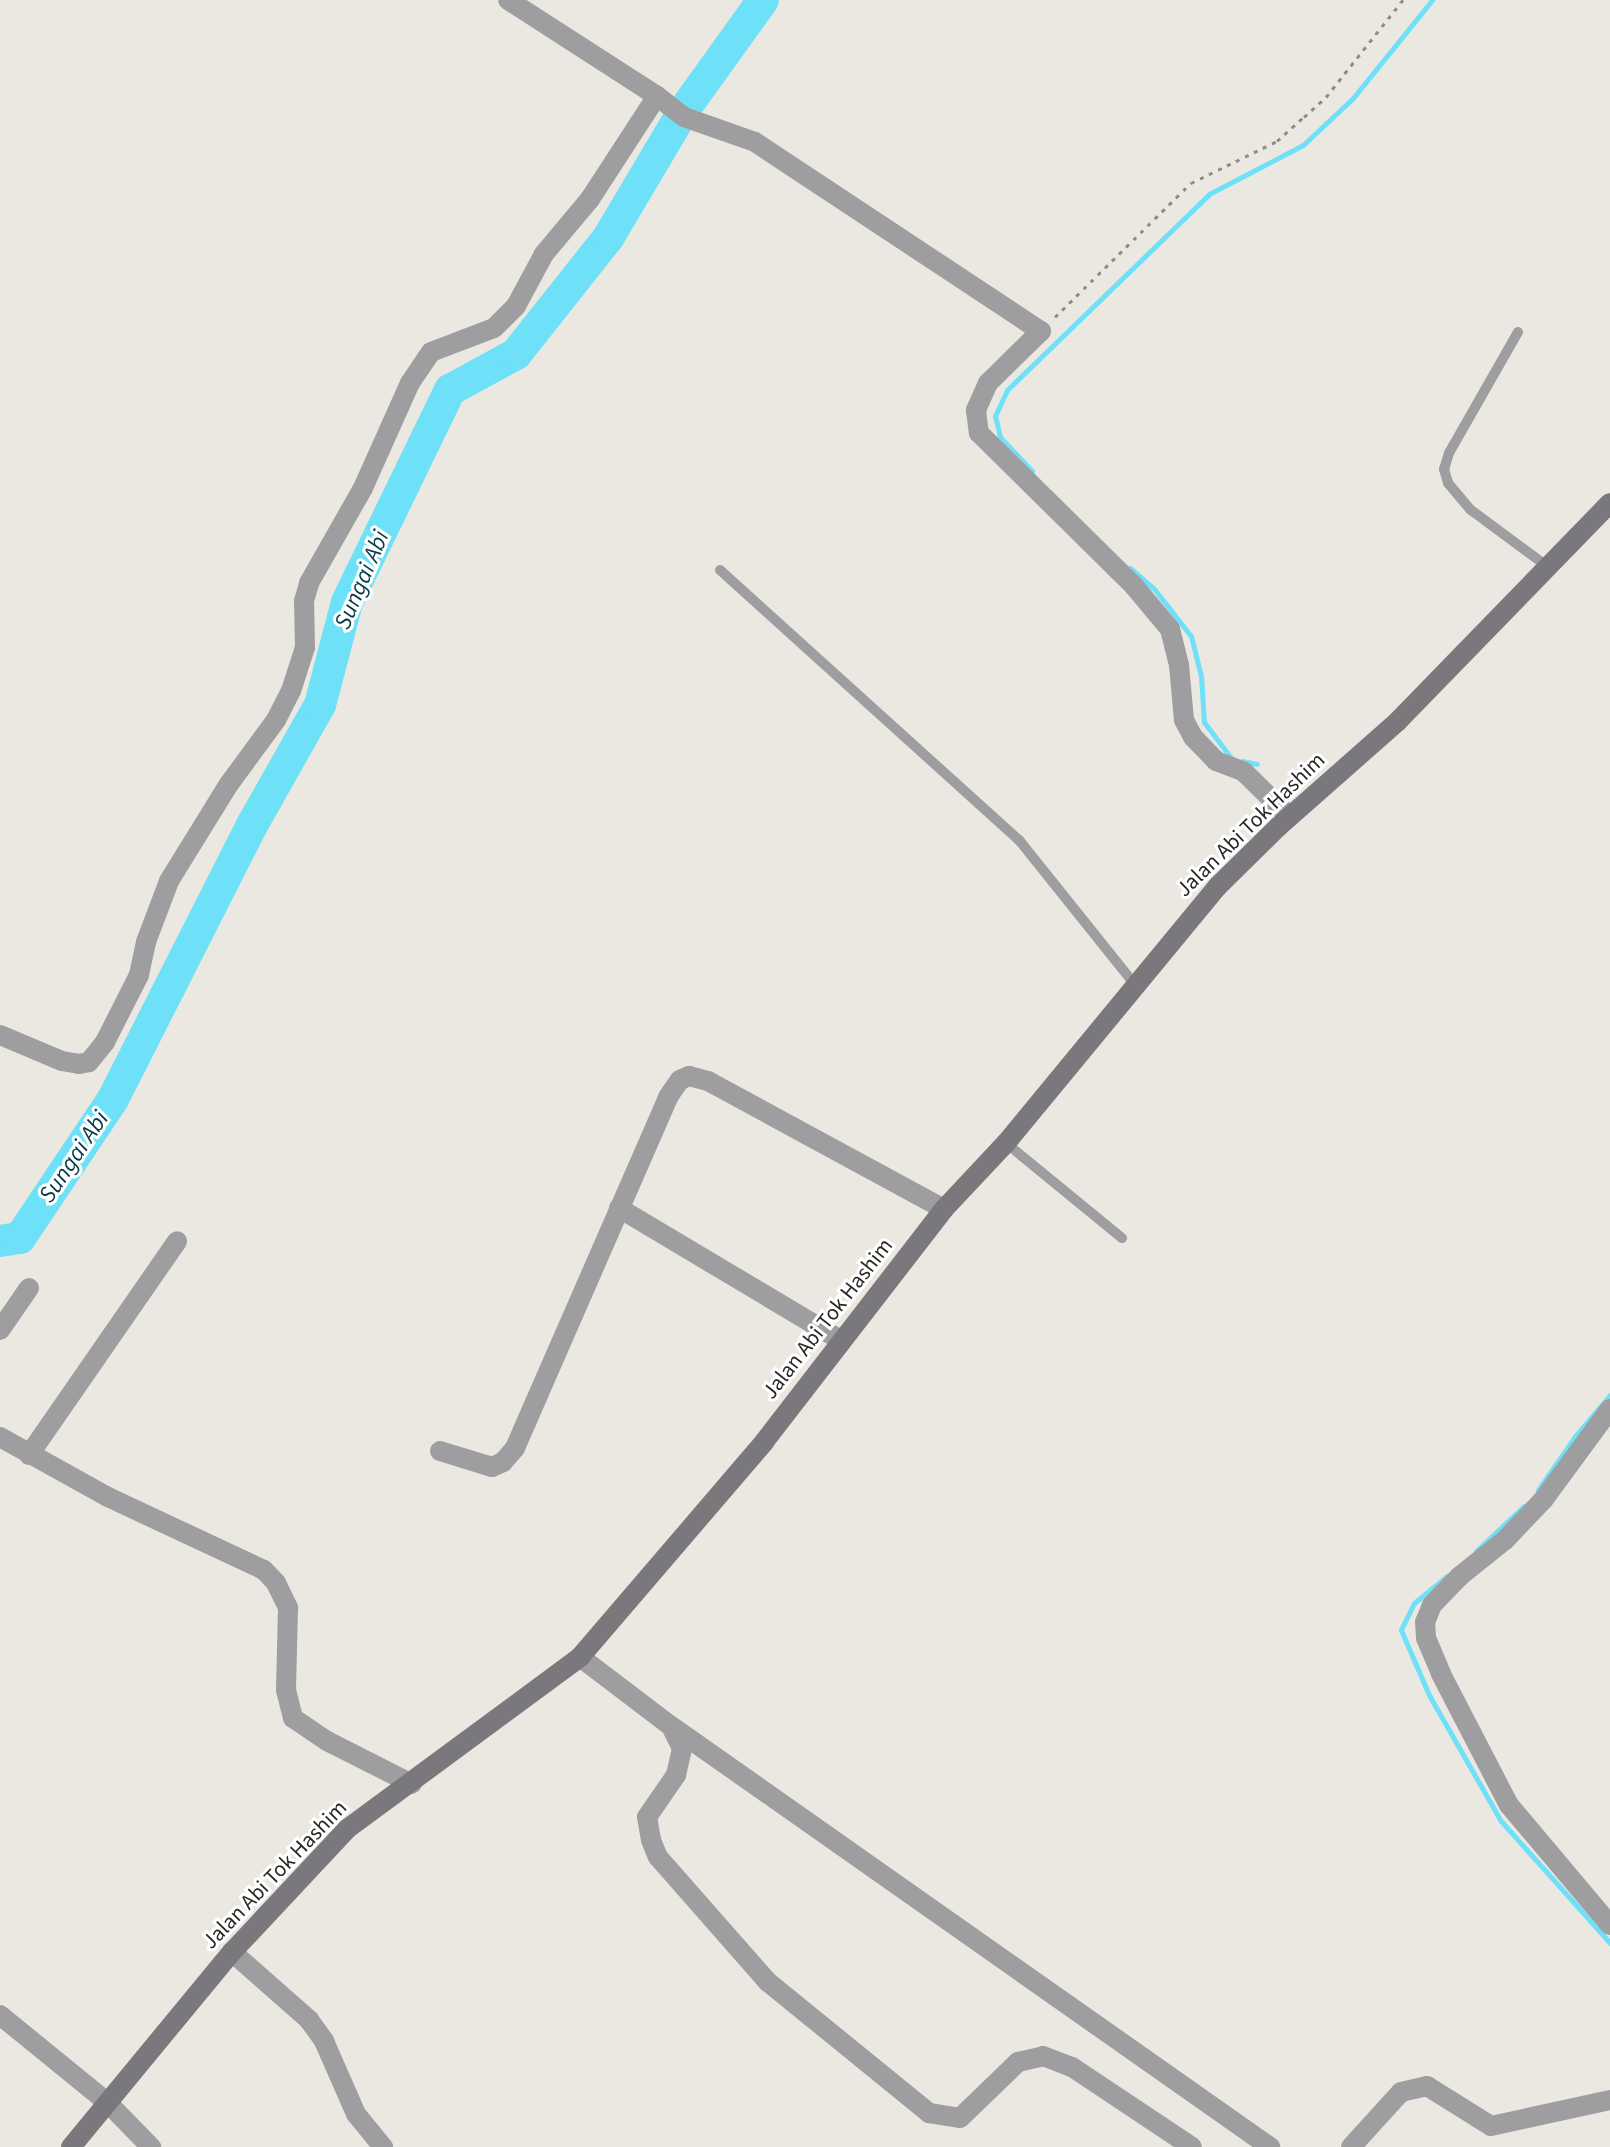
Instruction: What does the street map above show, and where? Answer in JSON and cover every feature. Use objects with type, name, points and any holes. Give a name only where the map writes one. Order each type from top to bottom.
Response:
[{"type":"main road","name":"Jalan Abi Tok Hashim","points":[[71,2147],[232,1952],[347,1829],[580,1657],[764,1442],[944,1209],[1006,1143],[1217,887],[1397,722],[1610,503]]},
{"type":"street","points":[[508,0],[660,98],[684,117],[755,142],[1041,331],[988,383],[976,410],[979,433],[1134,586],[1170,629],[1179,665],[1184,720],[1193,737],[1216,761],[1244,772],[1290,817]]},
{"type":"street","points":[[0,1035],[62,1061],[79,1064],[89,1062],[105,1042],[139,975],[146,942],[169,881],[229,784],[276,720],[291,691],[305,647],[304,601],[309,583],[363,488],[410,383],[431,352],[494,328],[516,306],[544,254],[590,199],[660,98]]},
{"type":"street","points":[[440,1451],[482,1466],[497,1465],[508,1458],[668,1097],[680,1080],[689,1076],[708,1081],[944,1209]]},
{"type":"street","points":[[619,1208],[840,1340]]},
{"type":"street","points":[[29,1455],[177,1241]]},
{"type":"street","points":[[0,1330],[29,1288]]},
{"type":"street","points":[[1610,1409],[1544,1499],[1505,1540],[1460,1576],[1432,1605],[1425,1622],[1426,1638],[1441,1674],[1509,1805],[1610,1925]]},
{"type":"street","points":[[0,1437],[121,1503],[264,1570],[276,1583],[288,1608],[286,1690],[293,1718],[327,1741],[412,1784]]},
{"type":"street","points":[[580,1657],[671,1726],[1270,2147]]},
{"type":"street","points":[[671,1726],[682,1749],[676,1775],[647,1817],[658,1857],[768,1982],[929,2113],[960,2118],[1018,2062],[1043,2056],[1072,2067],[1192,2147]]},
{"type":"street","points":[[232,1952],[309,2020],[324,2041],[356,2114],[383,2147]]},
{"type":"street","points":[[0,2015],[108,2103],[151,2147]]},
{"type":"street","points":[[1351,2147],[1401,2092],[1427,2086],[1491,2126],[1610,2100]]},
{"type":"lane","points":[[1518,332],[1449,453],[1444,469],[1448,483],[1471,510],[1549,567]]},
{"type":"lane","points":[[720,570],[1019,840],[1135,985]]},
{"type":"lane","points":[[1006,1143],[1122,1238]]},
{"type":"path","points":[[1041,331],[1191,183],[1277,141],[1315,107],[1403,0]]},
{"type":"waterway","name":"Sungai Abi","points":[[0,1241],[20,1238],[113,1099],[252,825],[320,705],[347,602],[450,390],[516,354],[608,238],[684,110],[763,0]]},
{"type":"waterway","points":[[1032,471],[1000,437],[995,416],[1007,390],[1209,194],[1303,145],[1353,98],[1432,0]]},
{"type":"waterway","points":[[1130,568],[1155,590],[1191,636],[1201,676],[1204,722],[1232,759]]},
{"type":"waterway","points":[[1242,761],[1257,764]]},
{"type":"waterway","points":[[1538,1490],[1576,1435],[1610,1395]]},
{"type":"waterway","points":[[1476,1551],[1524,1506]]},
{"type":"waterway","points":[[1447,1576],[1414,1603],[1401,1630],[1429,1695],[1501,1821],[1610,1943]]}]
